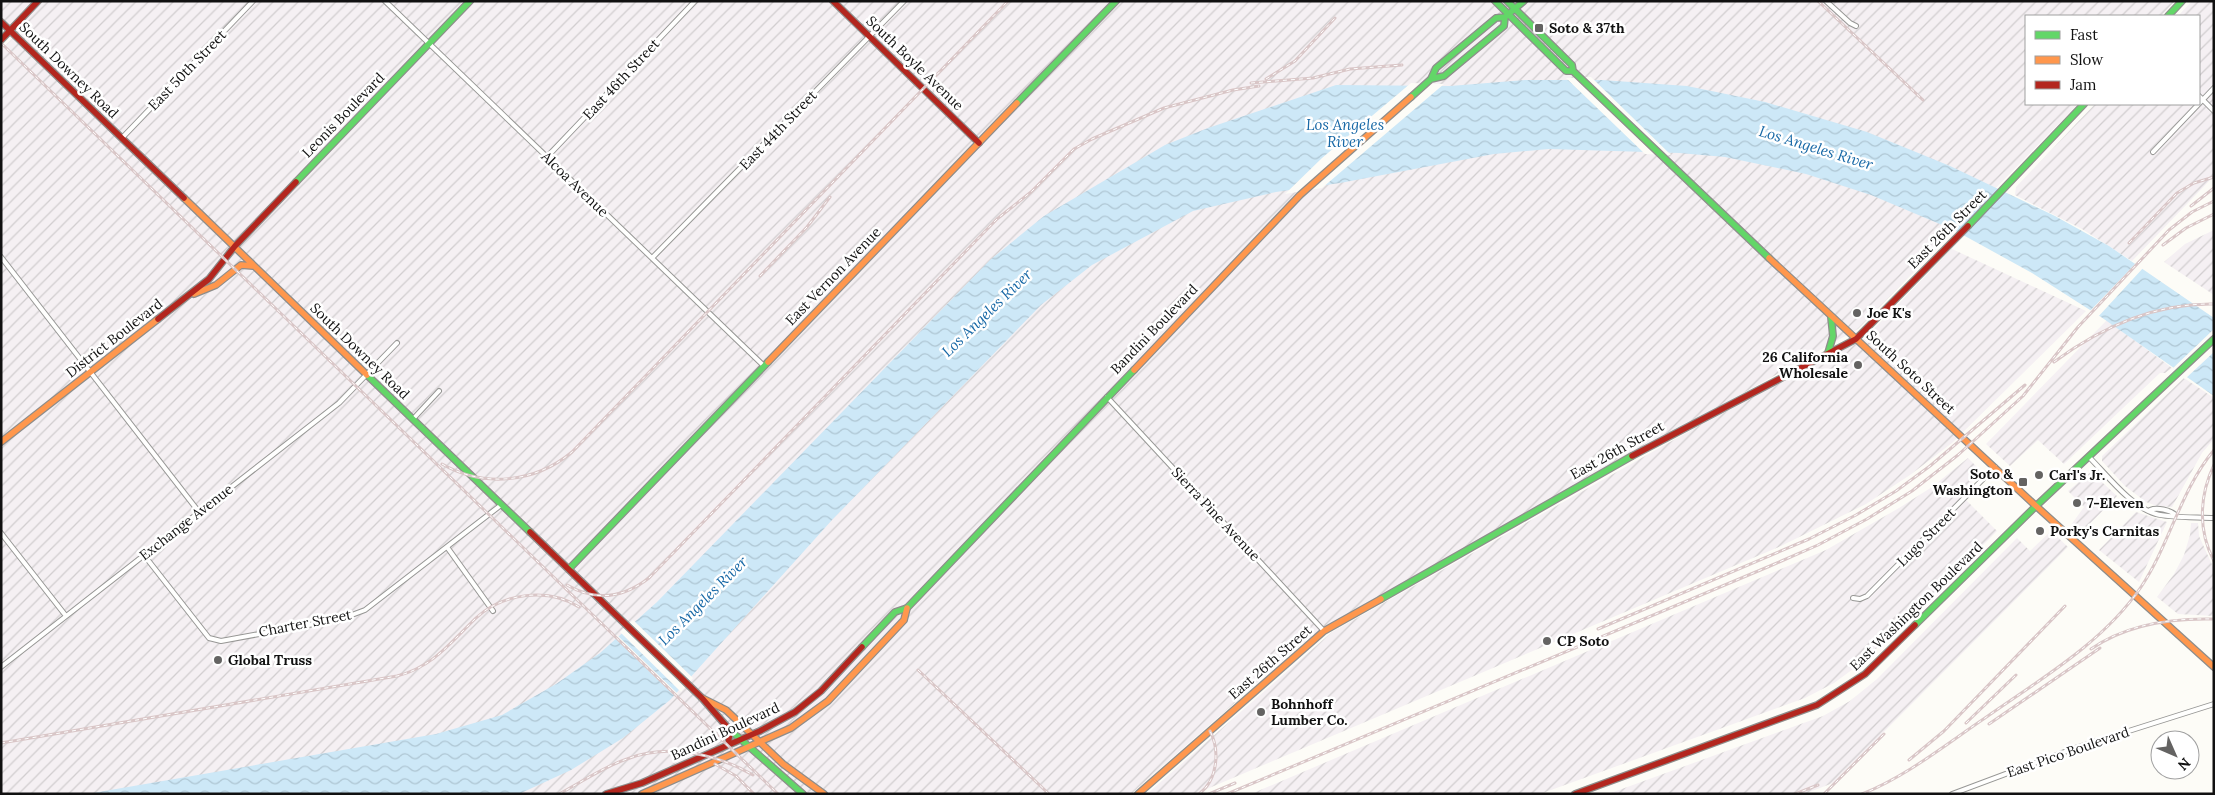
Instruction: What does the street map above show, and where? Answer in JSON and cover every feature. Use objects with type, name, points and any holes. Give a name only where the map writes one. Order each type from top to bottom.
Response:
[{"type":"main road","points":[[1,40],[38,1]]},
{"type":"main road","name":"Leonis Boulevard","points":[[235,246],[470,1]]},
{"type":"main road","name":"South Boyle Avenue","points":[[833,1],[980,143]]},
{"type":"main road","name":"East Vernon Avenue","points":[[569,569],[1116,1]]},
{"type":"main road","name":"South Soto Street","points":[[1495,1],[1572,65],[1573,71],[1581,79],[1831,317],[2214,667]]},
{"type":"main road","name":"South Soto Street","points":[[1507,1],[1510,13]]},
{"type":"main road","points":[[1510,13],[1524,1]]},
{"type":"main road","points":[[2169,15],[2182,1]]},
{"type":"main road","name":"Bandini Boulevard","points":[[606,794],[642,783],[742,739],[784,719],[805,704],[896,612],[907,608],[1300,195],[1431,79],[1436,68],[1496,18],[1510,13]]},
{"type":"main road","name":"Bandini Boulevard","points":[[1431,79],[1444,76],[1504,26],[1510,13]]},
{"type":"main road","name":"South Downey Road","points":[[1,22],[569,569],[702,698],[705,704],[725,724],[803,794]]},
{"type":"main road","name":"East 26th Street","points":[[1138,794],[1324,631],[1609,468],[1856,339],[1956,239],[2083,105]]},
{"type":"main road","name":"District Boulevard","points":[[1,442],[192,294],[213,275],[235,246]]},
{"type":"main road","points":[[192,294],[216,285],[242,265],[255,267]]},
{"type":"main road","points":[[1828,352],[1833,336],[1831,317]]},
{"type":"main road","name":"East Washington Boulevard","points":[[1575,794],[1800,713],[1836,696],[1866,674],[2036,506],[2214,339]]},
{"type":"main road","name":"Bandini Boulevard","points":[[642,794],[791,728],[828,701],[904,620],[907,608]]},
{"type":"main road","name":"South Downey Road","points":[[702,698],[710,700],[726,712],[799,778],[824,794]]},
{"type":"main road","points":[[725,724],[730,732],[728,745]]},
{"type":"street","name":"East 50th Street","points":[[122,138],[253,1]]},
{"type":"street","name":"Alcoa Avenue","points":[[385,1],[764,366]]},
{"type":"street","name":"East 46th Street","points":[[547,158],[695,1]]},
{"type":"street","name":"East 44th Street","points":[[652,258],[904,1]]},
{"type":"street","points":[[1826,1],[1856,26]]},
{"type":"street","points":[[2214,88],[2201,98],[2214,110]]},
{"type":"street","points":[[2152,152],[2195,105]]},
{"type":"street","points":[[1,257],[199,512]]},
{"type":"street","name":"Exchange Avenue","points":[[1,667],[338,403],[397,343]]},
{"type":"street","points":[[412,419],[439,391]]},
{"type":"street","name":"Sierra Pine Avenue","points":[[1107,397],[1324,631]]},
{"type":"street","points":[[2089,456],[2130,499],[2150,510],[2153,508],[2172,511],[2176,515],[2214,518]]},
{"type":"street","name":"Lugo Street","points":[[1853,598],[1860,599],[1868,596],[1994,467]]},
{"type":"street","name":"Charter Street","points":[[144,555],[206,634],[218,641],[341,619],[366,610],[501,504]]},
{"type":"street","points":[[1,533],[66,616]]},
{"type":"street","points":[[447,547],[493,611]]},
{"type":"street","name":"East Pico Boulevard","points":[[1952,794],[2075,748],[2214,704]]},
{"type":"shaded area","points":[[1,1],[2175,1],[2162,15],[2025,15],[2025,105],[2077,105],[1858,329],[1329,624],[1298,647],[1131,794],[1,794],[1,50],[17,34],[1,18]]},
{"type":"shaded area","points":[[2192,1],[2214,1],[2214,176],[2132,261],[2082,229],[2015,195],[2016,187],[2094,105],[2200,105],[2200,15],[2179,15]]},
{"type":"shaded area","points":[[2214,230],[2214,295],[2164,262],[2185,244]]},
{"type":"shaded area","points":[[1952,249],[2086,311],[1952,443],[1910,475],[1866,504],[1781,546],[1195,794],[1147,794],[1332,632],[1695,428],[1864,339]]},
{"type":"shaded area","points":[[2107,320],[2172,368],[2165,373],[2160,373],[2064,464],[2038,440],[2010,466],[1986,444]]},
{"type":"shaded area","points":[[2184,378],[2214,398],[2214,439],[2202,453],[2172,507],[2157,506],[2146,502],[2125,486],[2102,461],[2102,456]]},
{"type":"shaded area","points":[[1968,458],[1982,472],[1960,494],[1997,531],[1914,615],[1911,613],[1864,661],[1834,683],[1805,698],[1540,794],[1251,794],[1826,550],[1932,487]]},
{"type":"shaded area","points":[[2091,472],[2117,496],[2080,534],[2071,525],[2084,507],[2068,491]]},
{"type":"shaded area","points":[[2136,512],[2167,522],[2139,582],[2099,550]]},
{"type":"shaded area","points":[[2191,523],[2198,523],[2199,536],[2214,569],[2214,616],[2178,614],[2157,597],[2174,574],[2184,555],[2190,535]]},
{"type":"shaded area","points":[[2051,531],[2068,547],[1833,783],[1804,794],[1608,794],[1823,716],[1850,701],[1877,679],[2017,538],[2030,551]]},
{"type":"water","name":"Los Angeles River","points":[[1525,80],[1602,80],[1687,86],[1765,102],[1867,132],[1950,166],[2055,216],[2109,246],[2214,318],[2214,396],[2101,317],[2032,273],[1954,230],[1871,195],[1806,174],[1725,157],[1679,153],[1549,149],[1494,154],[1340,183],[1276,192],[1193,211],[1092,265],[1041,305],[832,520],[670,700],[623,738],[571,770],[519,794],[87,794],[436,734],[502,715],[556,684],[600,653],[657,602],[990,260],[1044,216],[1165,145],[1208,128],[1336,85],[1450,86]]},
{"type":"pier","points":[[1591,77],[1671,155],[1645,154],[1566,78]]},
{"type":"pier","points":[[1411,83],[1444,84],[1322,188],[1285,194],[1322,158]]},
{"type":"pier","points":[[2137,262],[2144,267],[2097,318],[2089,312]]},
{"type":"pier","points":[[2214,329],[2214,352],[2185,379],[2171,370]]},
{"type":"pier","points":[[633,620],[693,678],[681,692],[620,632]]},
{"type":"pier","points":[[617,635],[678,694],[676,697],[614,637]]},
{"type":"railway","points":[[442,464],[458,472],[475,477],[509,479],[526,476],[542,470],[572,452],[1008,1]]},
{"type":"railway","points":[[1818,1],[1923,100]]},
{"type":"railway","points":[[1266,79],[1295,61],[1335,18]]},
{"type":"railway","points":[[1,43],[778,794]]},
{"type":"railway","points":[[1251,83],[1313,78],[1350,69],[1402,65]]},
{"type":"railway","points":[[567,585],[588,594],[599,596],[629,590],[649,578],[997,219],[1031,192],[1074,149],[1092,139],[1164,108],[1233,90],[1259,86]]},
{"type":"railway","points":[[2129,243],[2177,193],[2194,183],[2214,177]]},
{"type":"railway","points":[[2191,206],[2214,188]]},
{"type":"railway","points":[[760,276],[807,227],[830,197]]},
{"type":"railway","points":[[1227,794],[1770,566],[1818,545],[1867,519],[1912,491],[1958,455],[2023,396],[2078,327],[2169,230],[2192,212],[2214,201]]},
{"type":"railway","points":[[2163,245],[2186,228],[2214,214]]},
{"type":"railway","points":[[2054,362],[2090,338],[2129,320],[2171,308],[2214,304]]},
{"type":"railway","points":[[1598,629],[1809,539],[1856,515],[1896,491],[1930,466],[2025,385]]},
{"type":"railway","points":[[1862,794],[1895,778],[1940,749],[2048,675],[2108,626],[2141,587],[2160,553],[2192,483],[2214,450]]},
{"type":"railway","points":[[2214,465],[2205,489],[2202,513],[2205,538],[2214,561]]},
{"type":"railway","points":[[1,743],[397,676],[421,667],[450,645],[476,618],[499,603],[512,598],[540,595],[554,597],[579,607]]},
{"type":"railway","points":[[1909,760],[1944,731],[2065,606]]},
{"type":"railway","points":[[2091,649],[2119,634],[2150,624],[2166,621],[2214,619]]},
{"type":"railway","points":[[1989,724],[2100,648]]},
{"type":"railway","points":[[918,670],[1049,794]]},
{"type":"railway","points":[[1966,723],[2016,675]]},
{"type":"railway","points":[[1199,794],[1210,781],[1215,764],[1215,747],[1210,731]]},
{"type":"railway","points":[[1824,794],[1884,734]]},
{"type":"railway","points":[[559,794],[618,762],[643,754],[659,752],[675,751],[708,756],[724,761],[753,775]]},
{"type":"railway","points":[[715,764],[736,776],[754,794]]},
{"type":"railway","points":[[1209,794],[1235,783]]},
{"type":"railway","points":[[1795,794],[1818,785]]},
{"type":"traffic: fast","points":[[296,182],[470,1]]},
{"type":"traffic: fast","points":[[1017,103],[1116,1]]},
{"type":"traffic: fast","points":[[1495,1],[1566,71],[1573,71]]},
{"type":"traffic: fast","points":[[1507,1],[1572,65],[1573,71],[1769,258]]},
{"type":"traffic: fast","points":[[1411,97],[1431,79],[1436,68],[1496,18],[1505,17],[1524,1]]},
{"type":"traffic: fast","points":[[2169,15],[2182,1]]},
{"type":"traffic: fast","points":[[1431,79],[1444,76],[1504,26],[1505,17]]},
{"type":"traffic: fast","points":[[1968,226],[2083,105]]},
{"type":"traffic: fast","points":[[1828,353],[1833,336],[1831,317]]},
{"type":"traffic: fast","points":[[1915,625],[2036,506],[2214,339]]},
{"type":"traffic: fast","points":[[569,569],[768,362]]},
{"type":"traffic: fast","points":[[862,647],[895,612],[907,608],[1134,370]]},
{"type":"traffic: fast","points":[[367,375],[530,532]]},
{"type":"traffic: fast","points":[[1381,599],[1632,456]]},
{"type":"traffic: fast","points":[[729,729],[803,794]]},
{"type":"traffic: slow","points":[[1134,370],[1300,195],[1411,97]]},
{"type":"traffic: slow","points":[[768,362],[1017,103]]},
{"type":"traffic: slow","points":[[184,198],[367,375]]},
{"type":"traffic: slow","points":[[1769,258],[2036,506]]},
{"type":"traffic: slow","points":[[194,294],[216,285],[241,265],[253,266]]},
{"type":"traffic: slow","points":[[1,442],[158,319]]},
{"type":"traffic: slow","points":[[2036,506],[2214,667]]},
{"type":"traffic: slow","points":[[1138,794],[1324,631],[1381,599]]},
{"type":"traffic: slow","points":[[642,794],[791,728],[828,701],[904,620],[907,608]]},
{"type":"traffic: slow","points":[[702,698],[726,710],[783,764],[824,794]]},
{"type":"traffic: jam","points":[[1,40],[38,1]]},
{"type":"traffic: jam","points":[[833,1],[979,143]]},
{"type":"traffic: jam","points":[[1,22],[184,198]]},
{"type":"traffic: jam","points":[[158,319],[209,279],[235,246],[296,182]]},
{"type":"traffic: jam","points":[[1632,456],[1856,339],[1968,226]]},
{"type":"traffic: jam","points":[[530,532],[702,698],[729,729]]},
{"type":"traffic: jam","points":[[1575,794],[1817,705],[1865,674],[1915,625]]},
{"type":"traffic: jam","points":[[606,794],[642,783],[760,731],[795,712],[821,691],[862,647]]},
{"type":"traffic: jam","points":[[727,728],[730,732],[728,745]]},
{"type":"place","name":"Soto & 37th","points":[[1539,28]]},
{"type":"place","name":"Joe K's","points":[[1857,313]]},
{"type":"place","name":"26 California Wholesale","points":[[1858,365]]},
{"type":"place","name":"Carl's Jr.","points":[[2039,475]]},
{"type":"place","name":"Soto & Washington","points":[[2023,482]]},
{"type":"place","name":"7-Eleven","points":[[2077,503]]},
{"type":"place","name":"Porky's Carnitas","points":[[2040,531]]},
{"type":"place","name":"CP Soto","points":[[1547,641]]},
{"type":"place","name":"Global Truss","points":[[218,660]]},
{"type":"place","name":"Bohnhoff Lumber Co.","points":[[1261,712]]}]
